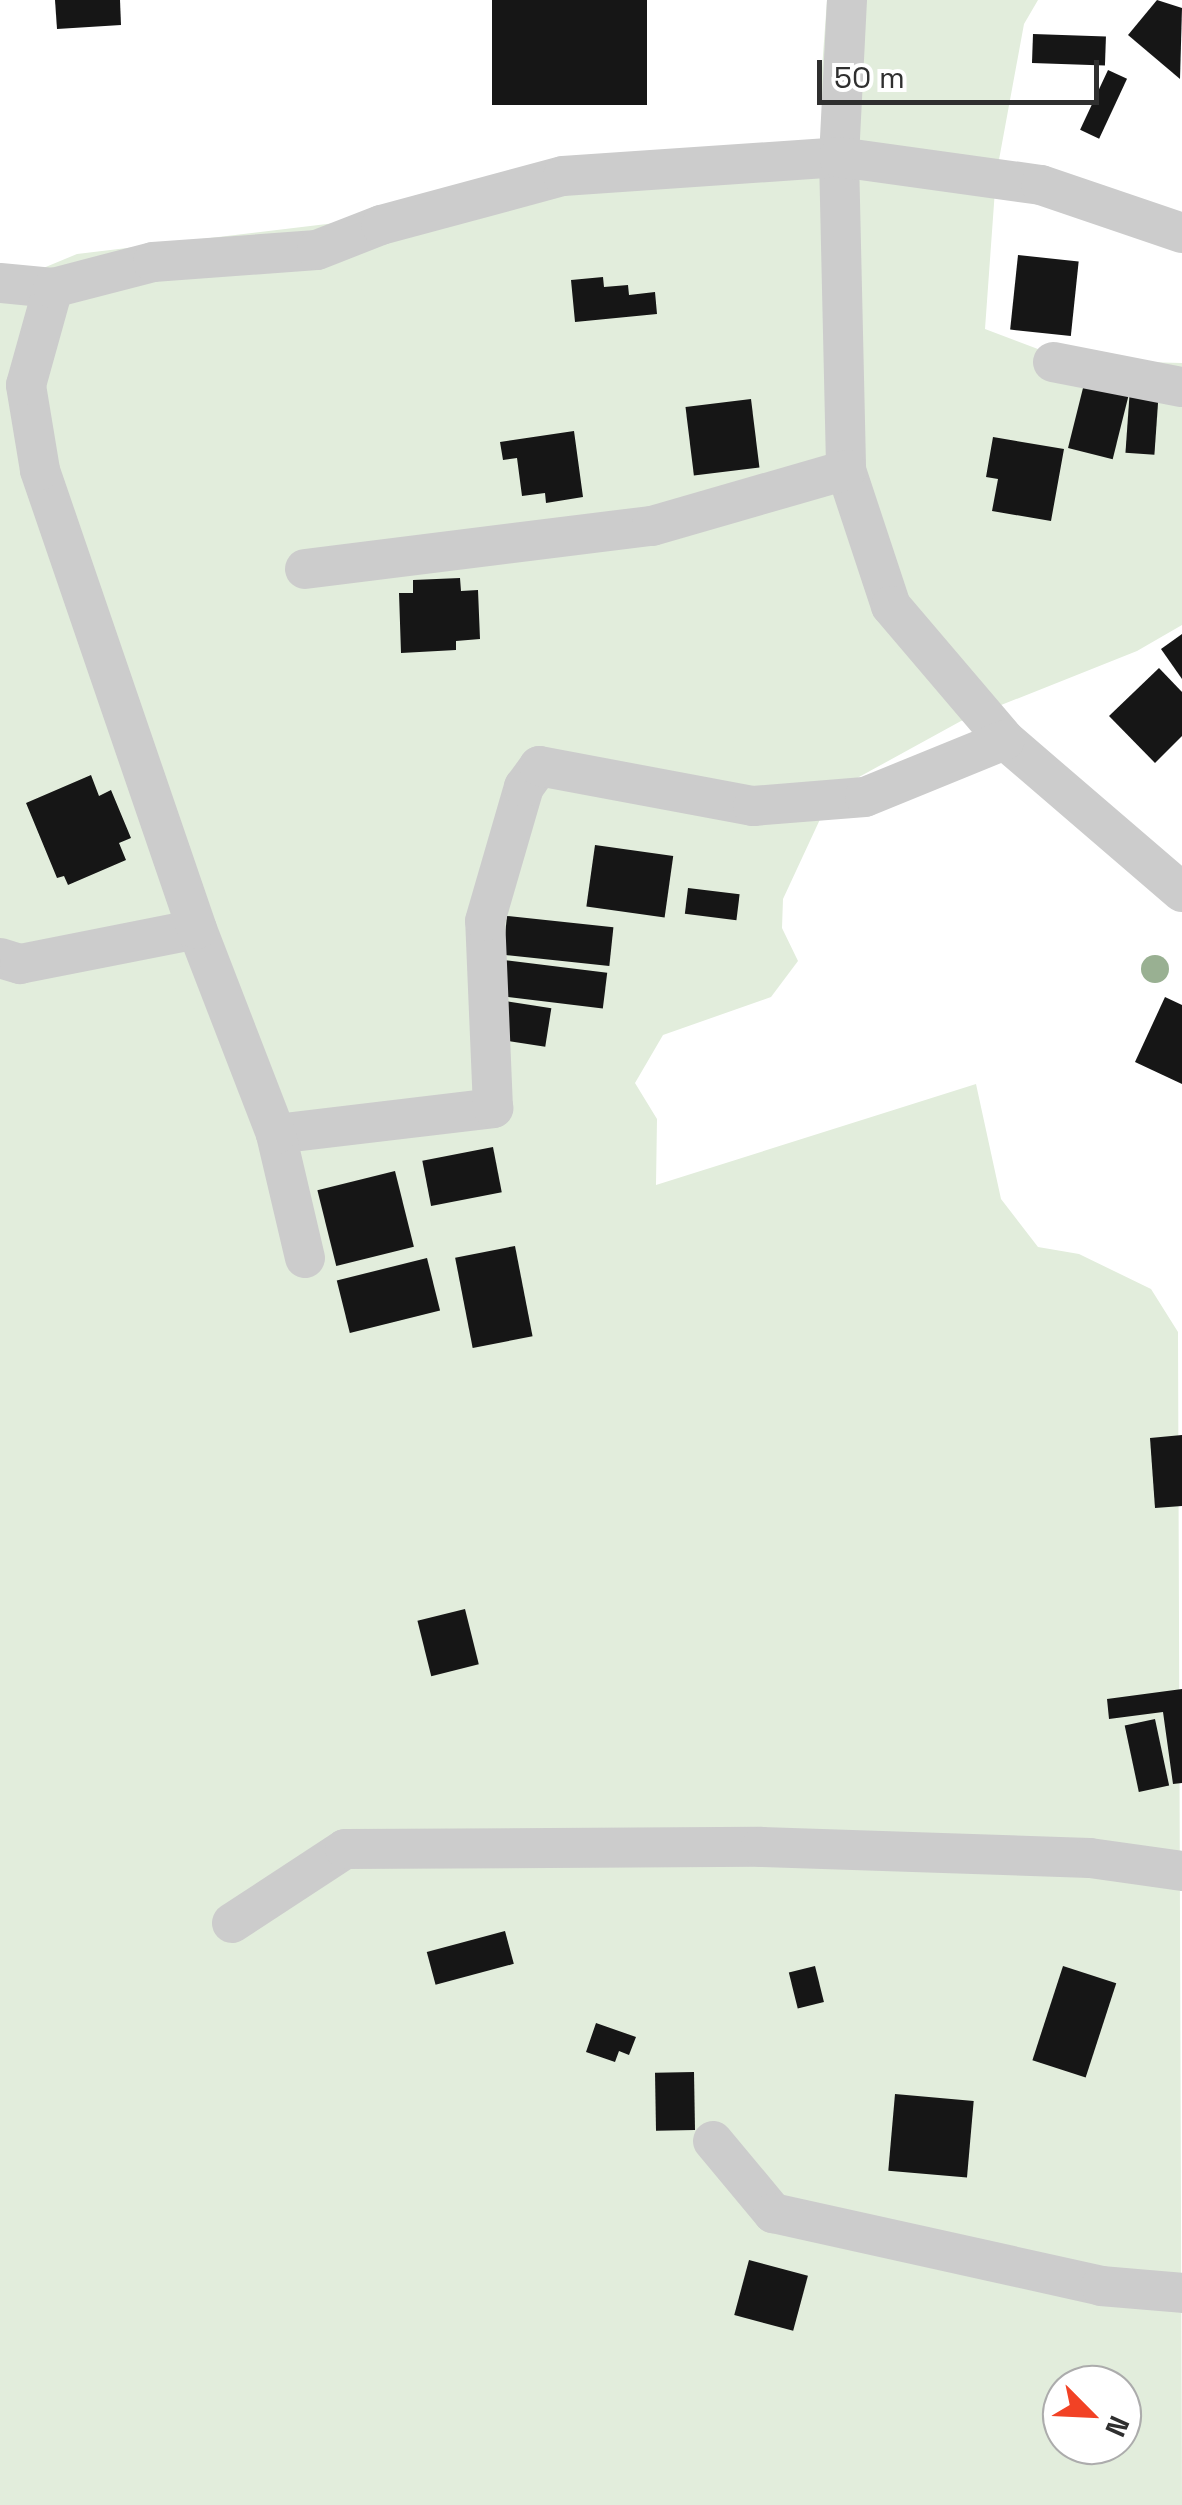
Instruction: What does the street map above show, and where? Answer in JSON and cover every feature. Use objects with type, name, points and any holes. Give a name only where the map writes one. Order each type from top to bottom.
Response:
[{"type":"street","points":[[847,0],[838,158],[846,470],[891,606],[1005,740],[1182,892]]},
{"type":"street","points":[[0,282],[53,288],[153,262],[317,250],[381,225],[563,176],[838,158],[1041,185],[1182,233]]},
{"type":"street","points":[[53,288],[26,385],[40,470],[197,929],[276,1134],[305,1258]]},
{"type":"street","points":[[1052,362],[1182,387]]},
{"type":"street","points":[[305,569],[652,526],[846,470]]},
{"type":"street","points":[[276,1134],[493,1108],[485,922],[524,787],[539,766],[753,806],[865,797],[1005,740]]},
{"type":"street","points":[[0,958],[20,964],[197,929]]},
{"type":"street","points":[[232,1923],[345,1849],[762,1847],[1090,1858],[1182,1871]]},
{"type":"street","points":[[713,2140],[773,2213],[1101,2286],[1182,2293]]},
{"type":"green space","points":[[827,0],[1038,0],[1024,24],[996,176],[985,329],[1067,360],[1182,363],[1182,625],[1137,651],[961,721],[859,777],[822,815],[783,899],[782,928],[798,961],[771,997],[663,1035],[635,1083],[657,1119],[656,1185],[976,1084],[1001,1199],[1038,1247],[1079,1254],[1151,1289],[1178,1332],[1182,2505],[0,2505],[0,286],[77,254],[827,164],[821,82]]},
{"type":"building","points":[[55,0],[120,0],[121,25],[57,29]]},
{"type":"building","points":[[492,0],[647,0],[647,105],[492,105]]},
{"type":"building","points":[[1157,0],[1182,8],[1180,79],[1128,35]]},
{"type":"building","points":[[1033,34],[1106,37],[1105,66],[1032,63]]},
{"type":"building","points":[[1108,70],[1127,79],[1099,139],[1080,130]]},
{"type":"building","points":[[1018,255],[1079,261],[1071,336],[1010,330]]},
{"type":"building","points":[[603,277],[604,287],[628,285],[629,295],[655,292],[657,314],[575,322],[571,280]]},
{"type":"building","points":[[1084,384],[1129,395],[1113,459],[1068,448]]},
{"type":"building","points":[[1130,388],[1159,390],[1154,455],[1125,453]]},
{"type":"building","points":[[751,399],[759,467],[694,476],[685,407]]},
{"type":"building","points":[[574,431],[583,497],[546,503],[545,493],[522,496],[517,458],[503,460],[500,442]]},
{"type":"building","points":[[993,437],[1064,449],[1051,521],[992,511],[998,479],[986,477]]},
{"type":"building","points":[[460,578],[461,591],[478,590],[480,639],[456,641],[456,650],[401,653],[399,593],[413,593],[413,580]]},
{"type":"building","points":[[1182,634],[1182,679],[1161,649]]},
{"type":"building","points":[[1159,668],[1182,692],[1182,736],[1155,763],[1109,716]]},
{"type":"building","points":[[91,775],[99,796],[111,790],[131,838],[119,843],[126,860],[68,885],[64,876],[57,878],[26,803]]},
{"type":"building","points":[[595,845],[673,856],[665,917],[586,906]]},
{"type":"building","points":[[688,888],[740,894],[736,920],[685,914]]},
{"type":"building","points":[[507,916],[613,927],[609,966],[503,955]]},
{"type":"building","points":[[503,960],[607,973],[603,1009],[499,996]]},
{"type":"building","points":[[1165,997],[1182,1005],[1182,1084],[1135,1062]]},
{"type":"building","points":[[499,1000],[551,1008],[545,1047],[493,1039]]},
{"type":"building","points":[[493,1147],[502,1192],[431,1206],[422,1161]]},
{"type":"building","points":[[395,1171],[414,1247],[336,1266],[317,1190]]},
{"type":"building","points":[[515,1246],[533,1336],[473,1348],[455,1258]]},
{"type":"building","points":[[427,1258],[440,1310],[350,1333],[337,1280]]},
{"type":"building","points":[[1182,1435],[1182,1506],[1155,1508],[1150,1438]]},
{"type":"building","points":[[465,1609],[479,1664],[431,1676],[417,1621]]},
{"type":"building","points":[[1182,1689],[1182,1783],[1173,1784],[1163,1712],[1109,1719],[1107,1699]]},
{"type":"building","points":[[1155,1719],[1169,1786],[1139,1792],[1125,1725]]},
{"type":"building","points":[[505,1931],[514,1964],[436,1985],[427,1952]]},
{"type":"building","points":[[815,1966],[824,2002],[798,2008],[789,1973]]},
{"type":"building","points":[[1063,1966],[1116,1983],[1086,2077],[1032,2060]]},
{"type":"building","points":[[596,2023],[636,2037],[629,2055],[619,2051],[615,2062],[586,2052]]},
{"type":"building","points":[[694,2072],[695,2130],[656,2131],[655,2073]]},
{"type":"building","points":[[895,2094],[974,2101],[967,2178],[888,2171]]},
{"type":"building","points":[[749,2260],[808,2276],[793,2331],[734,2315]]}]
